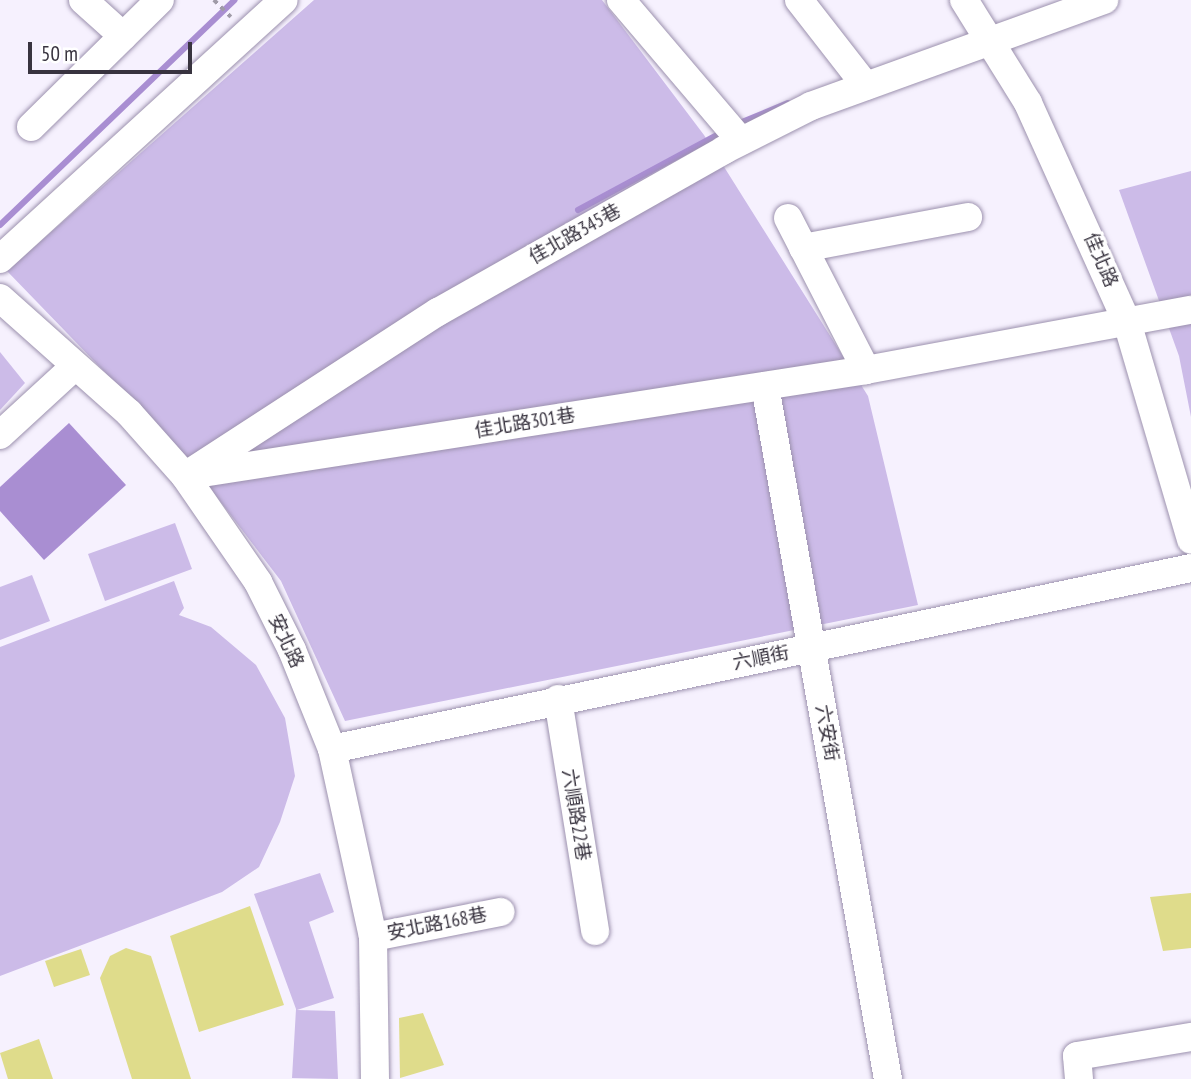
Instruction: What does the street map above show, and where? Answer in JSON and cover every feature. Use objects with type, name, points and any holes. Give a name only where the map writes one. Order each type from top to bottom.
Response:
[{"type":"street","points":[[83,0],[123,36]]},
{"type":"street","points":[[31,127],[160,0]]},
{"type":"street","points":[[0,259],[284,0]]},
{"type":"street","points":[[621,0],[741,141]]},
{"type":"street","points":[[799,0],[866,86]]},
{"type":"street","name":"佳北路","points":[[964,0],[1028,103],[1127,322],[1191,540]]},
{"type":"street","name":"佳北路345巷","points":[[184,476],[438,312],[741,141],[866,86],[1104,0]]},
{"type":"street","points":[[803,248],[968,216]]},
{"type":"street","points":[[788,218],[866,370]]},
{"type":"street","name":"安北路","points":[[4,307],[129,413],[184,476],[258,582],[332,749],[373,937],[376,1079]]},
{"type":"street","name":"佳北路301巷","points":[[184,476],[866,370],[1191,310]]},
{"type":"street","points":[[0,435],[75,366]]},
{"type":"street","name":"六安街","points":[[765,386],[888,1079]]},
{"type":"street","name":"六順街","points":[[332,749],[558,699],[1191,568]]},
{"type":"street","name":"六順路22巷","points":[[558,699],[595,931]]},
{"type":"street","name":"安北路168巷","points":[[373,937],[501,912]]},
{"type":"street","points":[[1079,1079],[1077,1056],[1191,1037]]},
{"type":"path","points":[[214,0],[236,22]]},
{"type":"shaded area","points":[[314,0],[602,0],[704,135],[868,396],[918,605],[345,721],[281,581],[184,454],[7,271]]},
{"type":"shaded area","points":[[1191,171],[1191,417],[1179,356],[1119,190]]},
{"type":"shaded area","points":[[0,352],[25,383],[0,410]]},
{"type":"shaded area","points":[[69,423],[126,485],[44,560],[0,511],[0,487]]},
{"type":"shaded area","points":[[175,523],[192,569],[105,601],[88,554]]},
{"type":"shaded area","points":[[32,575],[50,621],[0,640],[0,587]]},
{"type":"shaded area","points":[[174,581],[184,608],[179,615],[211,627],[256,665],[285,718],[295,776],[280,822],[259,867],[222,892],[0,976],[0,647]]},
{"type":"shaded area","points":[[320,873],[334,912],[309,922],[334,998],[297,1010],[335,1011],[338,1079],[292,1078],[296,1009],[254,894]]},
{"type":"building","points":[[1191,893],[1191,948],[1163,951],[1150,897]]},
{"type":"building","points":[[250,906],[284,1005],[199,1032],[170,936]]},
{"type":"building","points":[[126,948],[151,956],[191,1079],[132,1079],[100,978],[110,956]]},
{"type":"building","points":[[81,949],[90,975],[54,987],[45,961]]},
{"type":"building","points":[[423,1013],[444,1065],[400,1078],[399,1018]]},
{"type":"building","points":[[39,1039],[53,1079],[8,1079],[0,1053]]},
{"type":"waterway","points":[[0,225],[235,0]]},
{"type":"waterway","points":[[737,124],[788,103]]},
{"type":"waterway","points":[[578,210],[724,131]]}]
